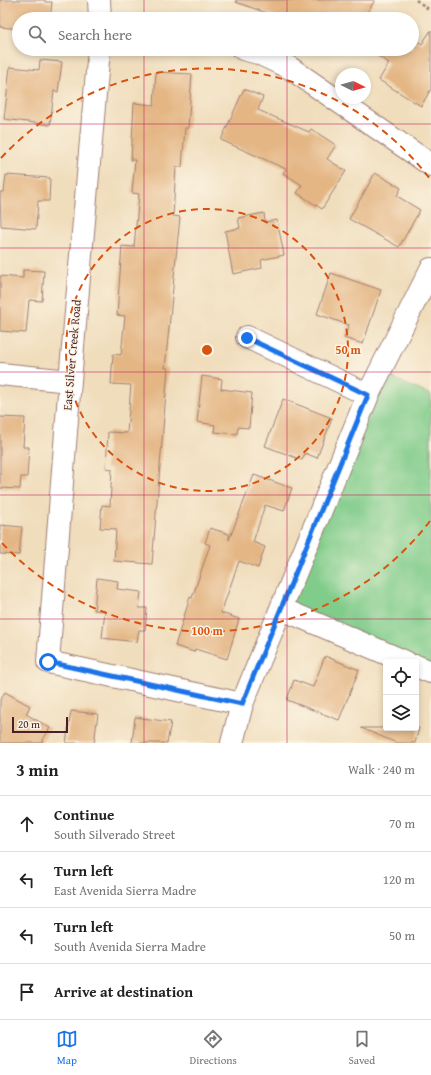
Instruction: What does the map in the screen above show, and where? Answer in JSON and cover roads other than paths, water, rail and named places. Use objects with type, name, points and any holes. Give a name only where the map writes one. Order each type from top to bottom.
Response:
[{"type":"street","points":[[99,0],[100,12]]},
{"type":"street","name":"East Silver Creek Road","points":[[98,56],[70,380],[48,662],[242,704]]},
{"type":"street","points":[[264,56],[290,68],[431,165]]},
{"type":"street","points":[[232,743],[242,704],[368,395],[431,268]]},
{"type":"street","points":[[247,338],[368,395]]},
{"type":"street","points":[[0,374],[70,380]]},
{"type":"street","points":[[282,609],[399,659]]},
{"type":"street","points":[[419,667],[431,672]]}]
